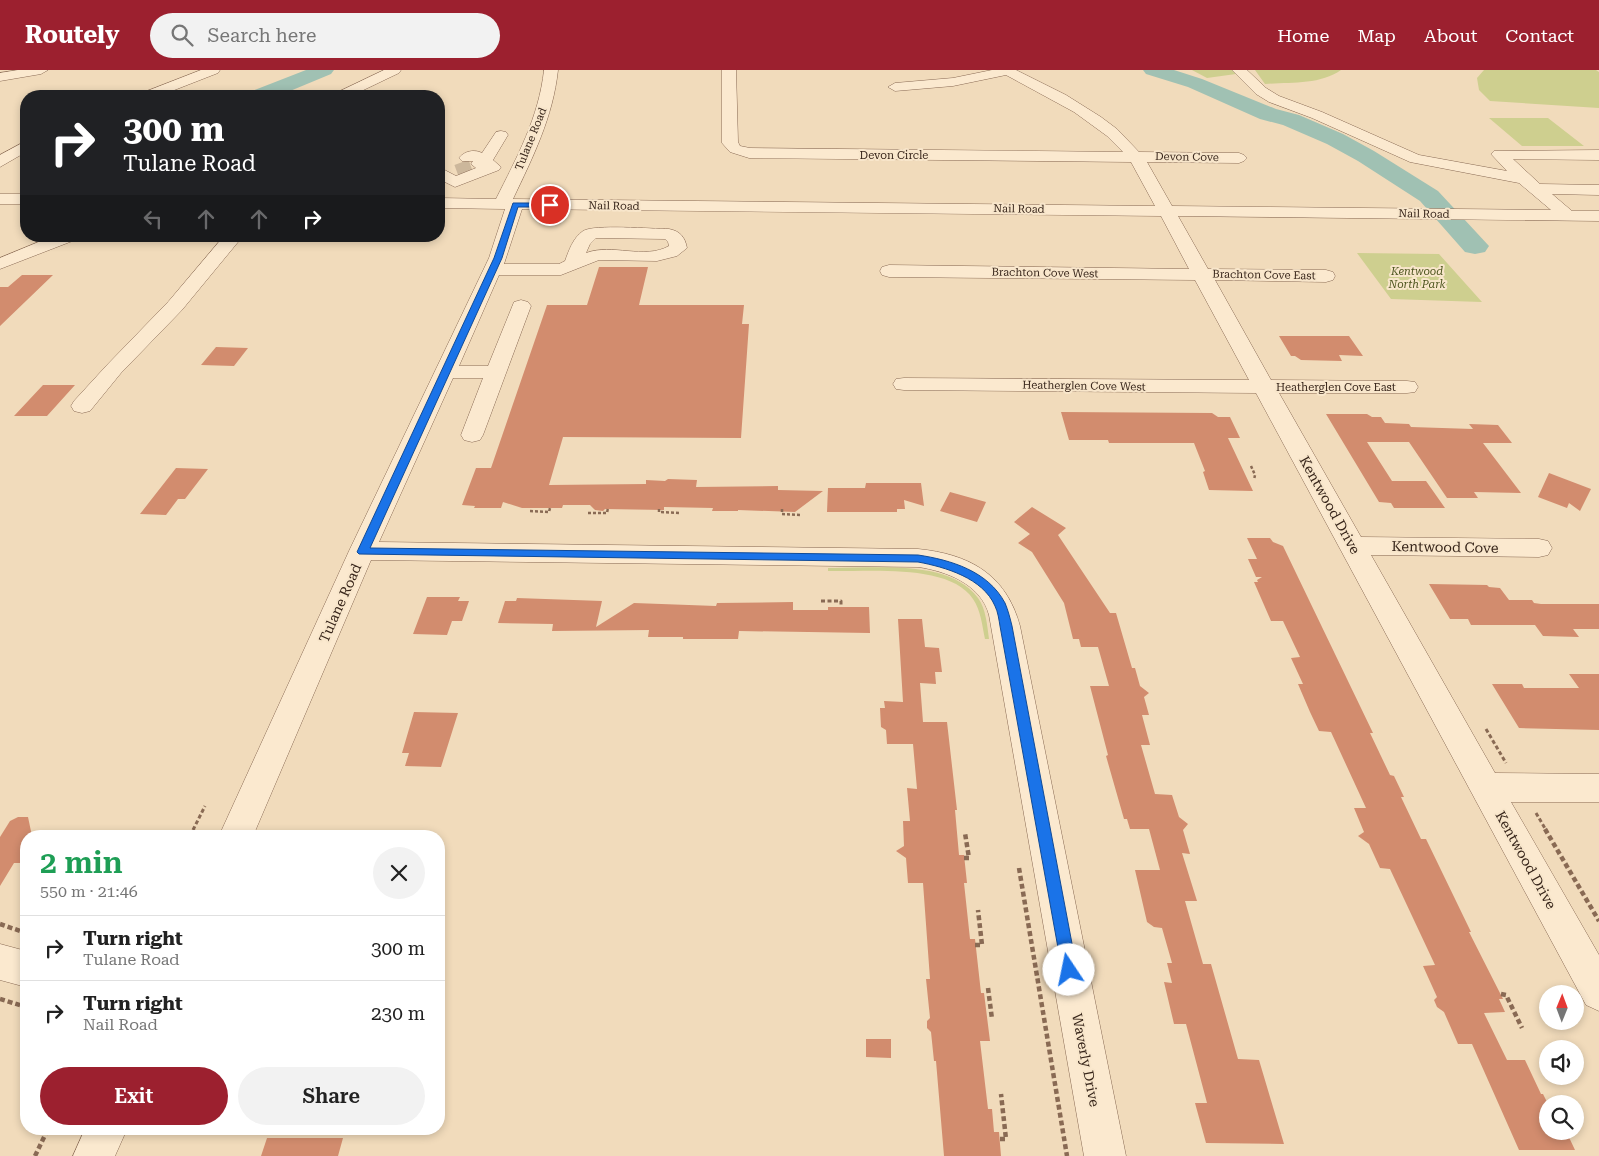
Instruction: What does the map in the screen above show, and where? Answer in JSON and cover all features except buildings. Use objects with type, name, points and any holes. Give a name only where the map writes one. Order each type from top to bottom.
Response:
[{"type":"street","points":[[0,77],[41,70]]},
{"type":"street","points":[[161,90],[213,70]]},
{"type":"street","points":[[352,90],[394,70]]},
{"type":"street","name":"Tulane Road","points":[[239,830],[362,552],[492,270],[508,204],[541,119],[548,94],[551,70]]},
{"type":"street","name":"Devon Circle","points":[[729,70],[730,143],[735,149],[743,152],[772,154],[1136,157]]},
{"type":"street","points":[[895,87],[953,82],[1006,70]]},
{"type":"street","name":"Kentwood Drive","points":[[1006,70],[1055,94],[1088,114],[1114,134],[1136,157],[1599,992]]},
{"type":"street","points":[[1239,70],[1261,91],[1274,99],[1317,115],[1415,159],[1530,184],[1595,193]]},
{"type":"street","points":[[478,157],[501,135]]},
{"type":"street","points":[[0,148],[20,147]]},
{"type":"street","points":[[0,162],[20,150]]},
{"type":"street","points":[[478,157],[527,152]]},
{"type":"street","points":[[1568,216],[1498,154],[1599,155]]},
{"type":"street","points":[[445,172],[455,182],[493,167],[478,157]]},
{"type":"street","name":"Devon Cove","points":[[1136,157],[1239,158]]},
{"type":"street","points":[[0,199],[20,199]]},
{"type":"street","name":"Nail Road","points":[[445,204],[1599,216]]},
{"type":"street","points":[[628,233],[637,206]]},
{"type":"street","points":[[492,270],[561,269],[597,255],[657,256],[678,248],[676,240],[669,234],[593,233],[586,236],[580,244],[573,264]]},
{"type":"street","points":[[0,264],[56,242]]},
{"type":"street","points":[[82,406],[114,369],[175,306],[229,242]]},
{"type":"street","name":"Brachton Cove West","points":[[889,271],[1202,275]]},
{"type":"street","name":"Brachton Cove East","points":[[1202,275],[1326,276]]},
{"type":"street","points":[[472,435],[521,306]]},
{"type":"street","points":[[446,372],[496,372]]},
{"type":"street","name":"Heatherglen Cove West","points":[[904,384],[1264,387]]},
{"type":"street","name":"Heatherglen Cove East","points":[[1264,387],[1407,387]]},
{"type":"street","name":"Kentwood Cove","points":[[1352,546],[1539,548]]},
{"type":"street","name":"Waverly Drive","points":[[362,552],[918,558],[931,559],[953,566],[981,581],[1000,605],[1006,626],[1104,1156]]},
{"type":"street","points":[[1486,786],[1599,788]]},
{"type":"street","points":[[0,962],[20,967]]},
{"type":"street","points":[[94,1156],[103,1135]]},
{"type":"path","points":[[1251,466],[1256,475],[1254,480]]},
{"type":"path","points":[[530,511],[549,512],[550,508]]},
{"type":"path","points":[[588,513],[607,513],[608,508]]},
{"type":"path","points":[[782,509],[782,514],[802,515]]},
{"type":"path","points":[[659,510],[658,512],[679,513]]},
{"type":"path","points":[[821,601],[841,601],[841,605]]},
{"type":"path","points":[[1481,721],[1599,920]]},
{"type":"path","points":[[193,830],[205,806]]},
{"type":"path","points":[[964,858],[969,858],[965,834]]},
{"type":"path","points":[[1018,859],[1067,1156]]},
{"type":"path","points":[[975,945],[982,945],[978,910]]},
{"type":"path","points":[[0,924],[20,931]]},
{"type":"path","points":[[988,988],[992,1019]]},
{"type":"path","points":[[1501,994],[1506,994],[1522,1028]]},
{"type":"path","points":[[0,999],[20,1005]]},
{"type":"path","points":[[1000,1094],[1006,1139],[1000,1139]]},
{"type":"path","points":[[35,1156],[45,1135]]},
{"type":"green space","points":[[1192,70],[1237,70],[1243,73],[1207,78]]},
{"type":"green space","points":[[1255,70],[1341,70],[1333,75],[1314,80],[1265,84]]},
{"type":"green space","points":[[1484,70],[1596,70],[1599,72],[1599,108],[1490,101],[1479,90],[1477,78]]},
{"type":"green space","points":[[1489,118],[1548,118],[1584,146],[1522,146]]},
{"type":"green space","name":"Kentwood North Park","points":[[1357,253],[1439,254],[1482,302],[1391,299]]},
{"type":"green space","points":[[828,568],[909,568],[949,577],[965,585],[981,602],[989,639],[985,639],[980,613],[973,599],[962,588],[946,580],[906,572],[828,571]]},
{"type":"waterway","points":[[275,90],[324,70]]},
{"type":"waterway","points":[[1153,70],[1195,83],[1268,114],[1291,120],[1335,139],[1366,156],[1429,196],[1475,246]]},
{"type":"tunnel","points":[[457,172],[479,164]]},
{"type":"route","points":[[550,205],[515,204],[498,258],[362,552],[918,558],[942,562],[964,570],[976,577],[994,595],[1000,605],[1006,626],[1069,970]]}]
